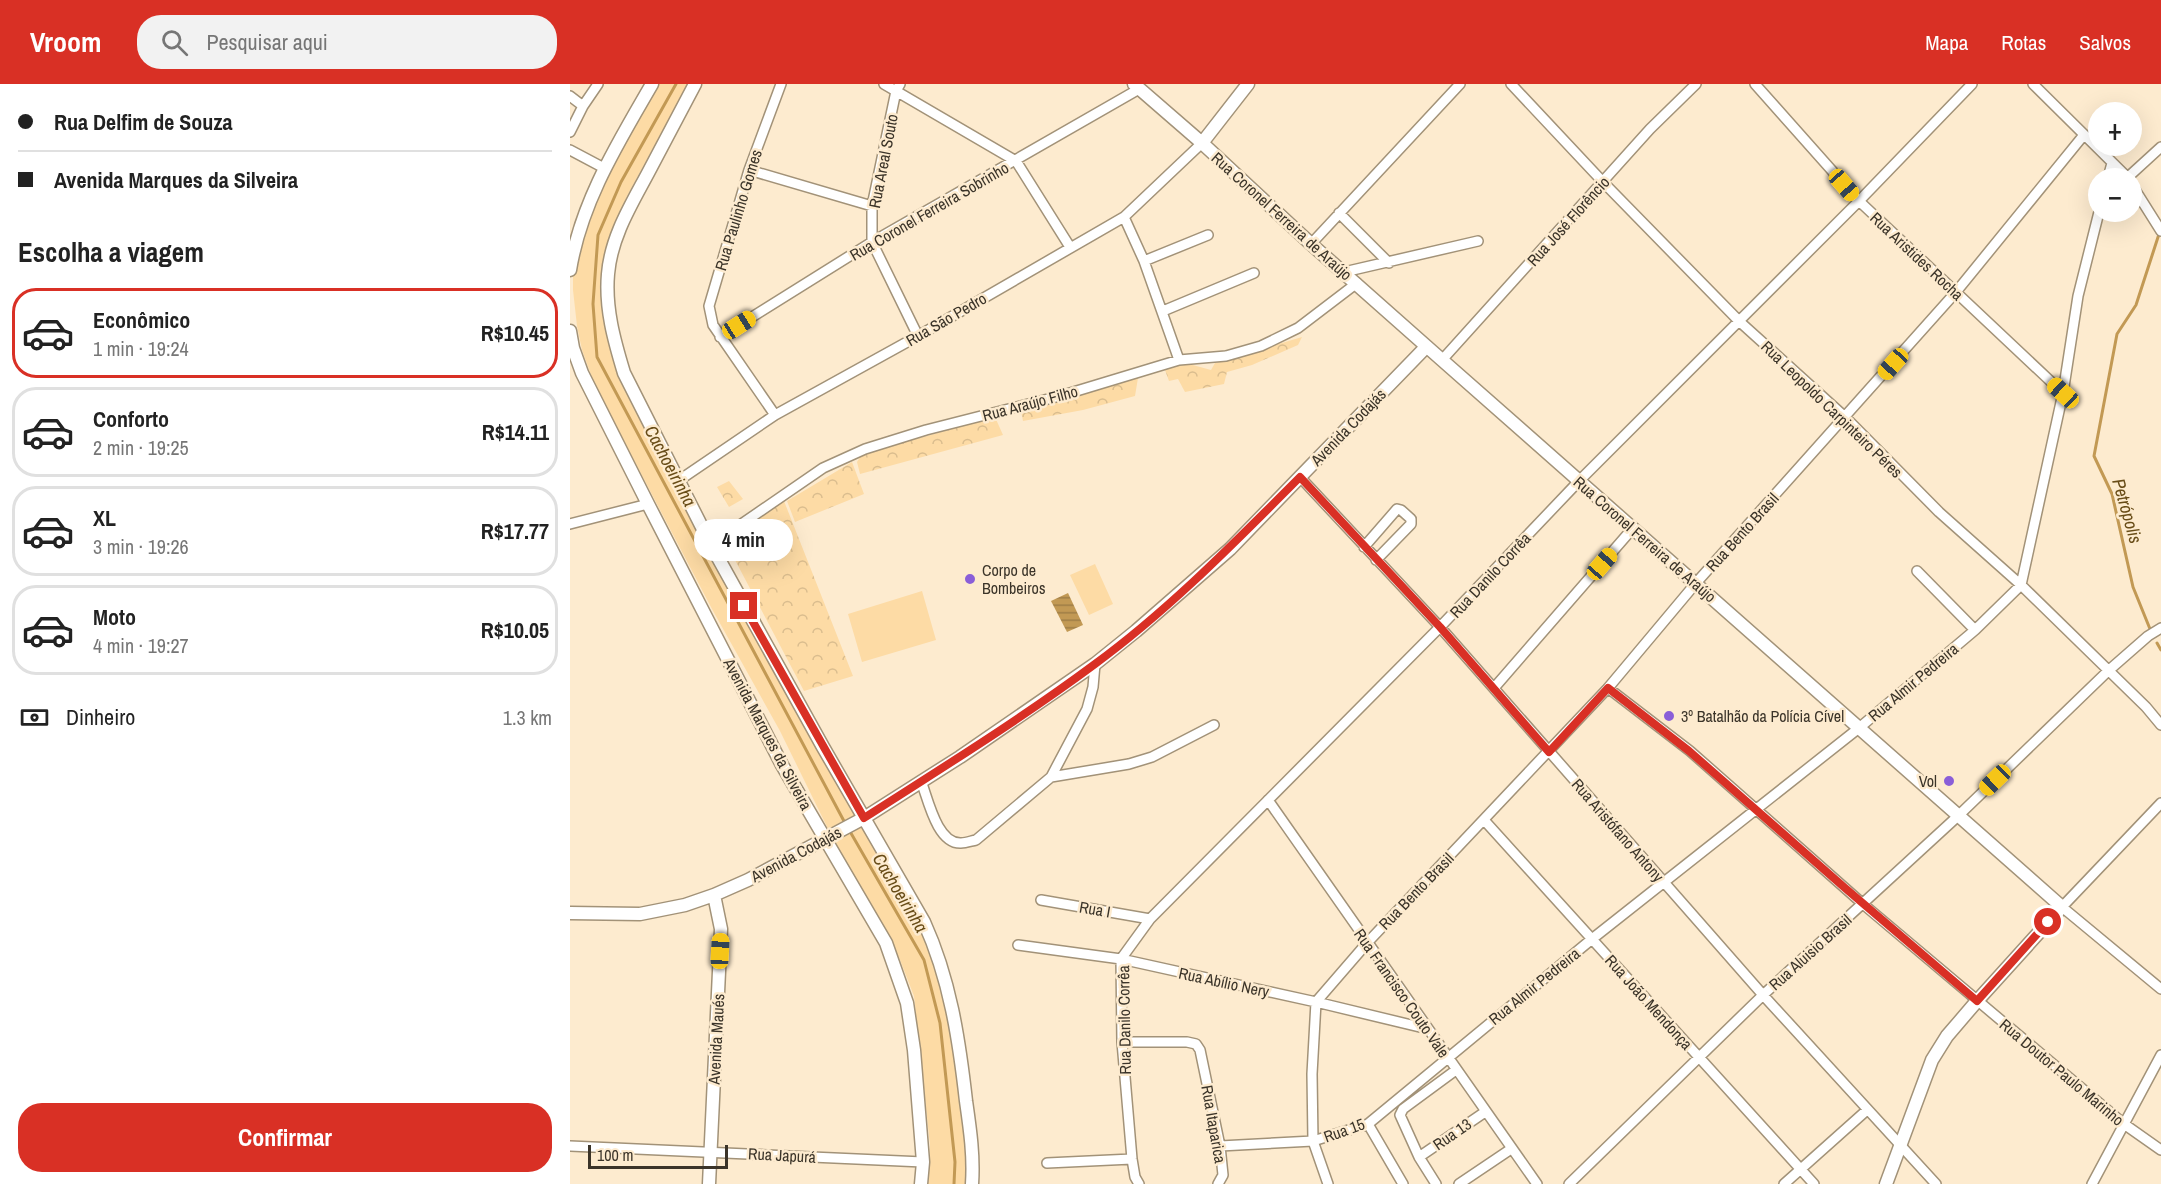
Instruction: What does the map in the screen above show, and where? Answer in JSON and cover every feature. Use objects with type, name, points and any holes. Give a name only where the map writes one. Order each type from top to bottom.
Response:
[{"type":"street","points":[[570,132],[583,106],[598,84]]},
{"type":"street","points":[[570,270],[578,232],[604,168],[652,84]]},
{"type":"street","points":[[695,84],[627,210],[614,243],[608,273],[610,319],[624,373],[711,545],[860,820],[924,922],[938,952],[954,1016],[962,1064],[974,1163],[972,1184]]},
{"type":"street","name":"Rua Paulinho Gomes","points":[[775,415],[720,337],[710,318],[709,302],[749,170],[780,84]]},
{"type":"street","points":[[884,84],[898,87],[1016,161],[1070,247]]},
{"type":"street","points":[[1202,143],[1248,84]]},
{"type":"street","points":[[1311,244],[1460,84]]},
{"type":"street","name":"Rua Leopoldo Carpinteiro Péres","points":[[1511,84],[1740,322],[1845,417],[1939,512],[2021,585],[2146,707],[2161,725]]},
{"type":"street","name":"Rua José Florêncio","points":[[1442,360],[1650,129],[1696,84]]},
{"type":"street","name":"Rua Aristides Rocha","points":[[1755,84],[1859,201],[2063,393]]},
{"type":"street","name":"Rua Danilo Corrêa","points":[[1139,1184],[1135,1178],[1132,1159],[1122,1042],[1121,959],[1150,919],[1440,627],[1579,481],[1740,322],[1972,84]]},
{"type":"street","points":[[2033,84],[2117,168]]},
{"type":"street","name":"Rua Areal Souto","points":[[898,87],[872,206],[872,242],[918,336]]},
{"type":"street","name":"Rua Coronel Ferreira de Araújo","points":[[1137,87],[1202,143],[1426,347],[1958,816],[2062,907],[2161,989]]},
{"type":"street","name":"Rua Coronel Ferreira Sobrinho","points":[[720,337],[872,242],[1016,161],[1137,87]]},
{"type":"street","points":[[570,96],[583,106]]},
{"type":"street","name":"Rua Bento Brasil","points":[[1316,1002],[1367,943],[1608,688],[1696,584],[1956,292],[2083,136]]},
{"type":"street","name":"Rua São Pedro","points":[[678,481],[775,415],[918,336],[1124,217],[1202,143]]},
{"type":"street","points":[[2138,168],[2161,147]]},
{"type":"street","points":[[570,150],[604,168]]},
{"type":"street","points":[[2111,168],[2112,163]]},
{"type":"street","points":[[749,170],[872,206]]},
{"type":"street","points":[[2142,201],[2161,231]]},
{"type":"street","points":[[1339,213],[1389,263]]},
{"type":"street","points":[[1124,217],[1144,261],[1179,360]]},
{"type":"street","points":[[2021,585],[2063,393],[2078,296],[2096,222]]},
{"type":"street","points":[[1144,261],[1208,235]]},
{"type":"street","points":[[1344,272],[1479,241]]},
{"type":"street","points":[[1163,311],[1254,273]]},
{"type":"street","name":"Rua Araújo Filho","points":[[711,545],[823,468],[865,449],[926,430],[1060,396],[1179,360],[1226,356],[1261,346],[1298,328],[1357,283]]},
{"type":"street","name":"Avenida Marques da Silveira","points":[[570,331],[571,348],[582,373],[782,765],[828,836],[886,943],[907,1003],[914,1050],[923,1161],[921,1184]]},
{"type":"street","name":"Avenida Codajás","points":[[570,913],[640,914],[685,905],[714,895],[748,880],[860,820],[921,781],[1095,664],[1136,631],[1230,549],[1426,347]]},
{"type":"street","name":"Rua Aristófano Antony","points":[[1300,477],[1440,627],[1763,995],[1936,1184]]},
{"type":"street","points":[[570,524],[648,504]]},
{"type":"street","points":[[1364,547],[1397,509],[1411,519],[1411,524],[1376,560]]},
{"type":"street","points":[[1494,688],[1633,528]]},
{"type":"street","points":[[1917,571],[1975,630]]},
{"type":"street","name":"Rua Almir Pedreira","points":[[1447,1058],[1592,939],[1859,728],[1975,630],[2021,585]]},
{"type":"street","name":"Rua Aluisio Brasil","points":[[1569,1184],[1763,995],[1958,816],[2108,670],[2161,628]]},
{"type":"street","points":[[921,781],[938,827],[948,840],[960,843],[976,840],[1051,777],[1087,709],[1093,687],[1095,664]]},
{"type":"street","name":"Rua Doutor Paulo Marinho","points":[[1608,688],[1689,751],[1863,904],[2124,1124],[2161,1150]]},
{"type":"street","points":[[1051,777],[1129,764],[1152,757],[1214,725]]},
{"type":"street","name":"Rua Francisco Couto Vale","points":[[1268,800],[1536,1184]]},
{"type":"street","points":[[1886,1184],[1932,1060],[1947,1036],[2062,907],[2161,803]]},
{"type":"street","name":"Rua João Mendonça","points":[[1484,820],[1814,1184]]},
{"type":"street","name":"Avenida Maués","points":[[709,1184],[721,929],[714,895]]},
{"type":"street","name":"Rua I","points":[[1041,900],[1150,919]]},
{"type":"street","name":"Rua Abílio Nery","points":[[1018,945],[1121,959],[1428,1029]]},
{"type":"street","points":[[1316,1002],[1312,1074],[1313,1141],[1328,1184]]},
{"type":"street","name":"Rua Itaparica","points":[[1122,1042],[1196,1044],[1204,1063],[1220,1146],[1223,1175],[1218,1184]]},
{"type":"street","points":[[2092,1184],[2161,1055]]},
{"type":"street","name":"Rua 15","points":[[1220,1146],[1313,1141],[1368,1124],[1447,1058]]},
{"type":"street","points":[[1436,1184],[1419,1157],[1400,1114],[1403,1109],[1456,1070]]},
{"type":"street","points":[[1784,1184],[1867,1110]]},
{"type":"street","name":"Rua 13","points":[[1419,1157],[1485,1112]]},
{"type":"street","points":[[1368,1124],[1403,1184]]},
{"type":"street","name":"Rua Japurá","points":[[570,1146],[923,1161]]},
{"type":"street","points":[[1459,1184],[1511,1149]]},
{"type":"street","points":[[1047,1163],[1132,1159]]},
{"type":"green space","points":[[656,84],[688,84],[627,196],[609,239],[604,269],[620,368],[771,652],[841,790],[935,951],[951,1027],[968,1163],[965,1184],[928,1184],[930,1145],[914,996],[900,960],[885,929],[835,843],[780,731],[712,609],[595,386],[582,350],[577,326],[573,271],[599,187]]},
{"type":"green space","points":[[1302,337],[1298,345],[1252,365],[1227,372],[1224,384],[1185,392],[1178,379],[1169,381],[1165,370],[1170,366],[1181,364],[1211,370],[1215,363]]},
{"type":"green space","points":[[1138,378],[1135,396],[1083,410],[1023,421],[1021,411]]},
{"type":"green space","points":[[995,417],[1003,435],[860,474],[857,462],[862,454]]},
{"type":"green space","points":[[852,462],[864,494],[795,522],[787,501]]},
{"type":"green space","points":[[729,481],[743,499],[729,507],[717,487]]},
{"type":"green space","points":[[784,501],[853,676],[804,691],[725,541]]},
{"type":"green space","points":[[1095,564],[1113,604],[1089,615],[1070,575]]},
{"type":"green space","points":[[922,591],[936,640],[862,662],[848,614]]},
{"type":"shaded area","points":[[1068,593],[1083,625],[1067,632],[1051,601]]},
{"type":"waterway","name":"Cachoeirinha","points":[[676,84],[621,182],[598,235],[593,304],[597,357],[845,823]]},
{"type":"waterway","name":"Petrópolis","points":[[2150,629],[2133,587],[2112,494],[2094,456],[2117,334],[2136,305],[2160,231]]},
{"type":"waterway","name":"Petrópolis","points":[[2157,643],[2161,650]]},
{"type":"waterway","name":"Cachoeirinha","points":[[848,828],[924,960],[940,1023],[955,1162],[954,1184]]},
{"type":"place","name":"Corpo de Bombeiros","points":[[970,579]]},
{"type":"place","name":"3º Batalhão da Polícia Cível","points":[[1669,716]]},
{"type":"place","name":"Vol","points":[[1949,781]]},
{"type":"route","points":[[744,606],[864,818],[960,757],[1095,664],[1230,549],[1300,477],[1440,627],[1549,752],[1608,688],[1689,751],[1977,1001],[2048,922]]}]
